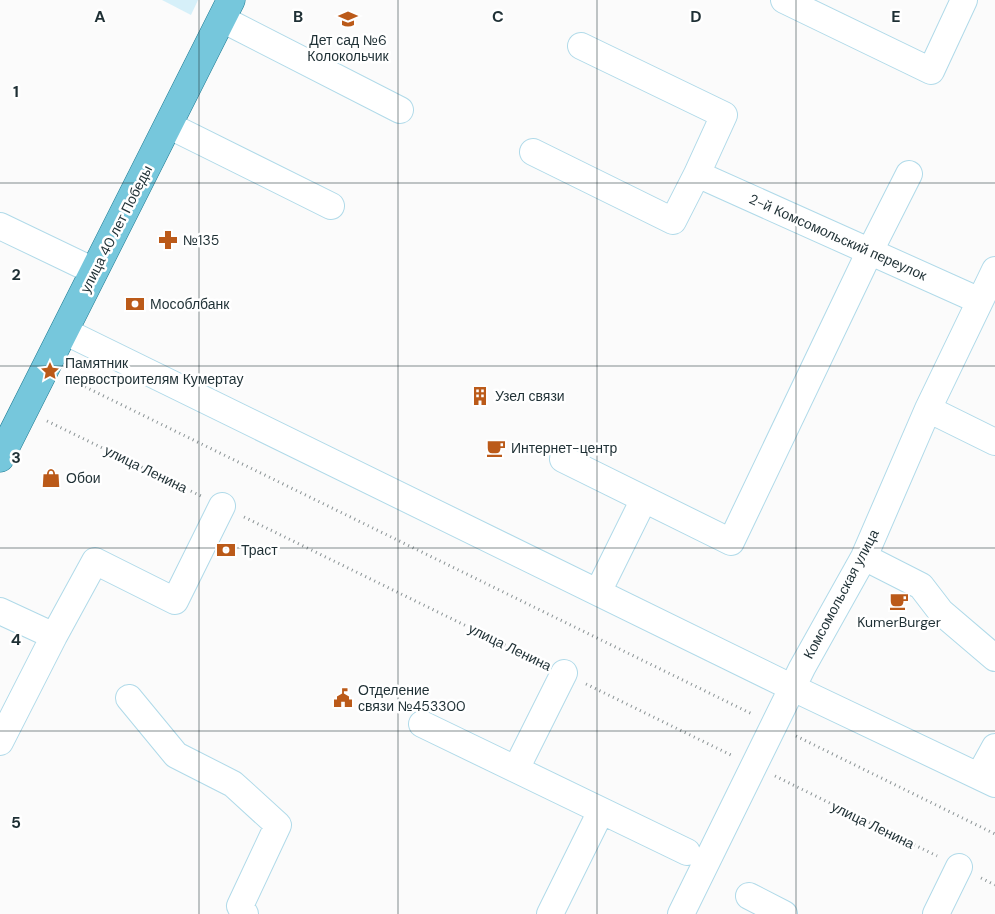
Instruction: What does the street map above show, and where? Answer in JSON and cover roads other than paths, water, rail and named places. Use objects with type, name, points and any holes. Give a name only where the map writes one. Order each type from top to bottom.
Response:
[{"type":"main road","name":"улица 40 лет Победы","points":[[0,458],[227,10]]},
{"type":"street","points":[[784,0],[931,71],[964,0]]},
{"type":"street","points":[[227,10],[400,110]]},
{"type":"street","points":[[533,152],[673,220],[724,115],[581,46]]},
{"type":"street","points":[[168,125],[330,206]]},
{"type":"street","name":"2-й Комсомольский переулок","points":[[697,174],[980,301]]},
{"type":"street","points":[[563,459],[731,542],[870,251],[909,174]]},
{"type":"street","points":[[0,226],[94,271]]},
{"type":"street","name":"Комсомольская улица","points":[[682,914],[792,688],[864,557],[928,409],[995,270]]},
{"type":"street","points":[[64,331],[792,688],[987,780],[995,746]]},
{"type":"street","points":[[928,409],[995,442]]},
{"type":"street","points":[[598,592],[644,499]]},
{"type":"street","points":[[0,742],[95,561],[175,601],[222,506]]},
{"type":"street","points":[[864,557],[921,586],[941,612],[995,658]]},
{"type":"street","points":[[0,611],[54,636]]},
{"type":"street","points":[[516,769],[564,673]]},
{"type":"street","points":[[129,698],[176,755],[232,784],[278,825],[240,906],[245,914]]},
{"type":"street","points":[[422,724],[686,852]]},
{"type":"street","points":[[550,914],[601,811]]},
{"type":"street","points":[[936,914],[960,867]]},
{"type":"street","points":[[749,896],[784,914]]},
{"type":"place","name":"Дет сад №6 Колокольчик","points":[[348,19]]},
{"type":"place","name":"№135","points":[[168,240]]},
{"type":"place","name":"Мособлбанк","points":[[135,304]]},
{"type":"place","name":"Памятник первостроителям Кумертау","points":[[50,371]]},
{"type":"place","name":"Узел связи","points":[[480,396]]},
{"type":"place","name":"Интернет-центр","points":[[496,448]]},
{"type":"place","name":"Обои","points":[[51,478]]},
{"type":"place","name":"Траст","points":[[226,550]]},
{"type":"place","name":"KumerBurger","points":[[899,601]]},
{"type":"place","name":"Отделение связи №453300","points":[[343,698]]}]
